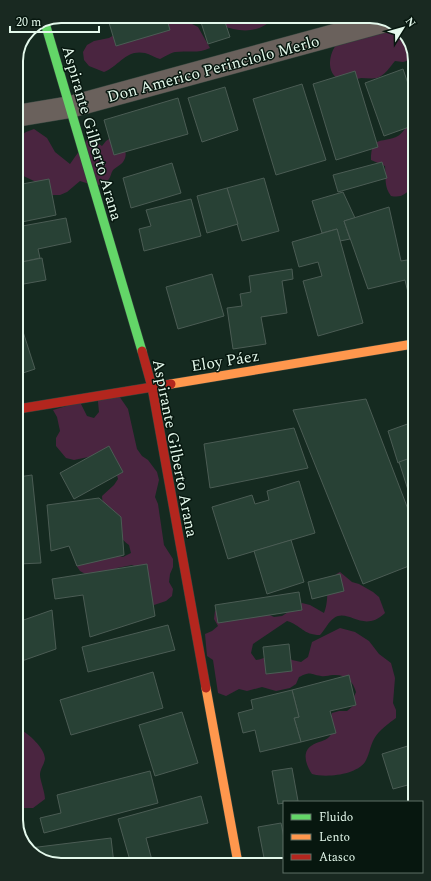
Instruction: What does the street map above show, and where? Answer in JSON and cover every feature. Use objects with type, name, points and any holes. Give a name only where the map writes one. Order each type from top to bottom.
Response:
[{"type":"street","name":"Don Americo Perinciolo Merlo","points":[[23,115],[70,107],[376,24]]},
{"type":"street","name":"Aspirante Gilberto Arana","points":[[46,26],[152,387],[237,858]]},
{"type":"street","name":"Eloy Páez","points":[[23,408],[408,345]]},
{"type":"shaded area","points":[[134,23],[190,23],[198,27],[210,48],[206,50],[175,52],[160,59],[145,53],[133,53],[104,72],[89,66],[84,60],[83,52],[87,45],[94,41],[109,38]]},
{"type":"shaded area","points":[[220,23],[268,23],[257,29],[250,30],[235,30],[221,25]]},
{"type":"shaded area","points":[[383,26],[383,48],[405,48],[408,61],[403,62],[395,61],[385,73],[377,78],[361,78],[343,81],[337,78],[331,70],[330,60],[336,45]]},
{"type":"shaded area","points":[[408,125],[408,191],[401,196],[391,196],[386,186],[385,166],[371,160],[371,152],[375,144],[378,142],[396,137],[403,132]]},
{"type":"shaded area","points":[[34,129],[47,138],[55,152],[70,164],[89,137],[102,146],[112,137],[124,148],[126,154],[122,163],[113,170],[106,182],[95,185],[80,181],[67,192],[60,195],[51,195],[34,181],[23,176],[23,134]]},
{"type":"shaded area","points":[[97,391],[119,396],[128,409],[137,449],[157,472],[159,480],[155,497],[158,504],[164,545],[173,559],[173,567],[169,582],[173,589],[172,596],[166,601],[151,606],[139,568],[132,565],[117,568],[111,572],[87,575],[80,571],[76,565],[75,557],[116,555],[123,557],[131,553],[129,545],[120,536],[111,523],[103,502],[102,496],[118,479],[116,471],[98,455],[74,460],[66,458],[56,446],[56,438],[60,431],[57,417],[53,410],[80,402],[87,416],[94,418],[99,412]]},
{"type":"shaded area","points":[[340,572],[352,582],[359,584],[379,597],[385,613],[377,619],[370,621],[363,621],[345,616],[334,618],[320,635],[314,635],[306,632],[287,621],[253,644],[251,653],[256,660],[280,651],[292,660],[301,662],[308,657],[312,642],[340,628],[355,632],[369,641],[379,654],[391,663],[395,678],[393,703],[396,710],[396,718],[378,733],[365,762],[361,766],[348,773],[325,776],[312,774],[308,768],[306,752],[313,744],[326,739],[332,733],[333,727],[330,720],[332,713],[347,711],[353,706],[353,699],[356,692],[351,682],[345,677],[338,675],[322,676],[306,674],[299,677],[296,684],[290,688],[276,691],[262,687],[247,691],[239,689],[226,696],[218,693],[213,660],[207,656],[205,634],[218,626],[214,619],[215,611],[221,605],[261,611],[274,617],[282,616],[302,603],[310,605],[324,613],[329,585],[334,576]]},
{"type":"shaded area","points":[[23,732],[39,746],[45,759],[40,775],[45,799],[33,808],[23,808]]},
{"type":"building","points":[[109,23],[168,23],[170,30],[116,46]]},
{"type":"building","points":[[201,23],[225,23],[230,37],[208,44]]},
{"type":"building","points":[[403,69],[408,83],[408,127],[384,136],[365,83]]},
{"type":"building","points":[[355,71],[378,147],[336,160],[313,84]]},
{"type":"building","points":[[302,84],[326,160],[276,175],[253,99]]},
{"type":"building","points":[[225,87],[238,130],[202,142],[188,98]]},
{"type":"building","points":[[178,98],[188,134],[114,155],[104,120]]},
{"type":"building","points":[[382,162],[387,178],[338,192],[333,175]]},
{"type":"building","points":[[172,163],[181,193],[131,208],[123,178]]},
{"type":"building","points":[[264,178],[279,231],[242,241],[227,188]]},
{"type":"building","points":[[49,179],[56,215],[23,222],[23,184]]},
{"type":"building","points":[[227,188],[238,224],[207,233],[197,196]]},
{"type":"building","points":[[343,192],[355,218],[344,221],[350,239],[340,241],[337,229],[322,233],[312,201]]},
{"type":"building","points":[[191,199],[201,236],[144,251],[139,229],[151,226],[146,210]]},
{"type":"building","points":[[389,207],[401,261],[408,260],[408,292],[405,280],[368,289],[344,221]]},
{"type":"building","points":[[66,218],[71,242],[38,249],[40,258],[23,262],[23,226]]},
{"type":"building","points":[[337,229],[363,323],[318,336],[303,281],[322,276],[318,262],[299,267],[292,242]]},
{"type":"building","points":[[42,258],[46,280],[23,284],[23,262]]},
{"type":"building","points":[[292,269],[293,279],[282,281],[287,313],[261,317],[266,344],[233,349],[227,308],[242,306],[240,294],[251,292],[249,276]]},
{"type":"building","points":[[212,274],[224,316],[178,329],[166,287]]},
{"type":"building","points":[[23,332],[35,369],[23,373]]},
{"type":"building","points":[[366,399],[408,509],[408,566],[363,584],[293,410]]},
{"type":"building","points":[[408,424],[408,459],[398,463],[388,431]]},
{"type":"building","points":[[294,428],[308,468],[210,488],[204,444]]},
{"type":"building","points":[[109,446],[123,472],[74,499],[60,473]]},
{"type":"building","points":[[408,459],[408,490],[399,462]]},
{"type":"building","points":[[32,475],[41,563],[23,564],[23,476]]},
{"type":"building","points":[[299,481],[315,533],[228,559],[212,507],[252,495],[255,504],[269,500],[267,491]]},
{"type":"building","points":[[99,498],[121,517],[124,555],[77,566],[69,546],[51,551],[47,505]]},
{"type":"building","points":[[291,540],[304,582],[267,594],[254,551]]},
{"type":"building","points":[[147,564],[155,616],[90,637],[83,595],[55,599],[52,579]]},
{"type":"building","points":[[340,574],[344,591],[312,599],[308,582]]},
{"type":"building","points":[[299,592],[302,610],[218,623],[215,605]]},
{"type":"building","points":[[52,610],[56,649],[23,661],[23,620]]},
{"type":"building","points":[[168,625],[175,650],[88,672],[82,647]]},
{"type":"building","points":[[289,644],[292,671],[266,674],[263,647]]},
{"type":"building","points":[[153,672],[163,708],[71,735],[60,700]]},
{"type":"building","points":[[349,675],[356,705],[330,711],[336,733],[301,742],[294,718],[299,717],[292,690]]},
{"type":"building","points":[[292,690],[299,717],[294,718],[301,742],[260,752],[255,730],[243,733],[238,713],[253,709],[251,700]]},
{"type":"building","points":[[182,712],[198,763],[155,776],[139,725]]},
{"type":"building","points":[[408,746],[408,785],[393,789],[382,754]]},
{"type":"building","points":[[292,768],[298,801],[283,801],[283,803],[278,804],[272,771]]},
{"type":"building","points":[[150,771],[158,803],[44,833],[40,818],[61,813],[57,795]]},
{"type":"building","points":[[201,796],[208,823],[146,838],[151,858],[129,858],[118,819]]},
{"type":"building","points":[[281,823],[283,833],[283,858],[264,858],[258,827]]},
{"type":"building","points":[[111,838],[113,858],[59,858],[44,854],[35,847]]},
{"type":"traffic: fast","points":[[46,26],[142,351]]},
{"type":"traffic: slow","points":[[171,384],[408,345]]},
{"type":"traffic: slow","points":[[206,688],[237,858]]},
{"type":"traffic: jam","points":[[142,351],[152,387],[206,688]]},
{"type":"traffic: jam","points":[[23,408],[171,384]]}]
